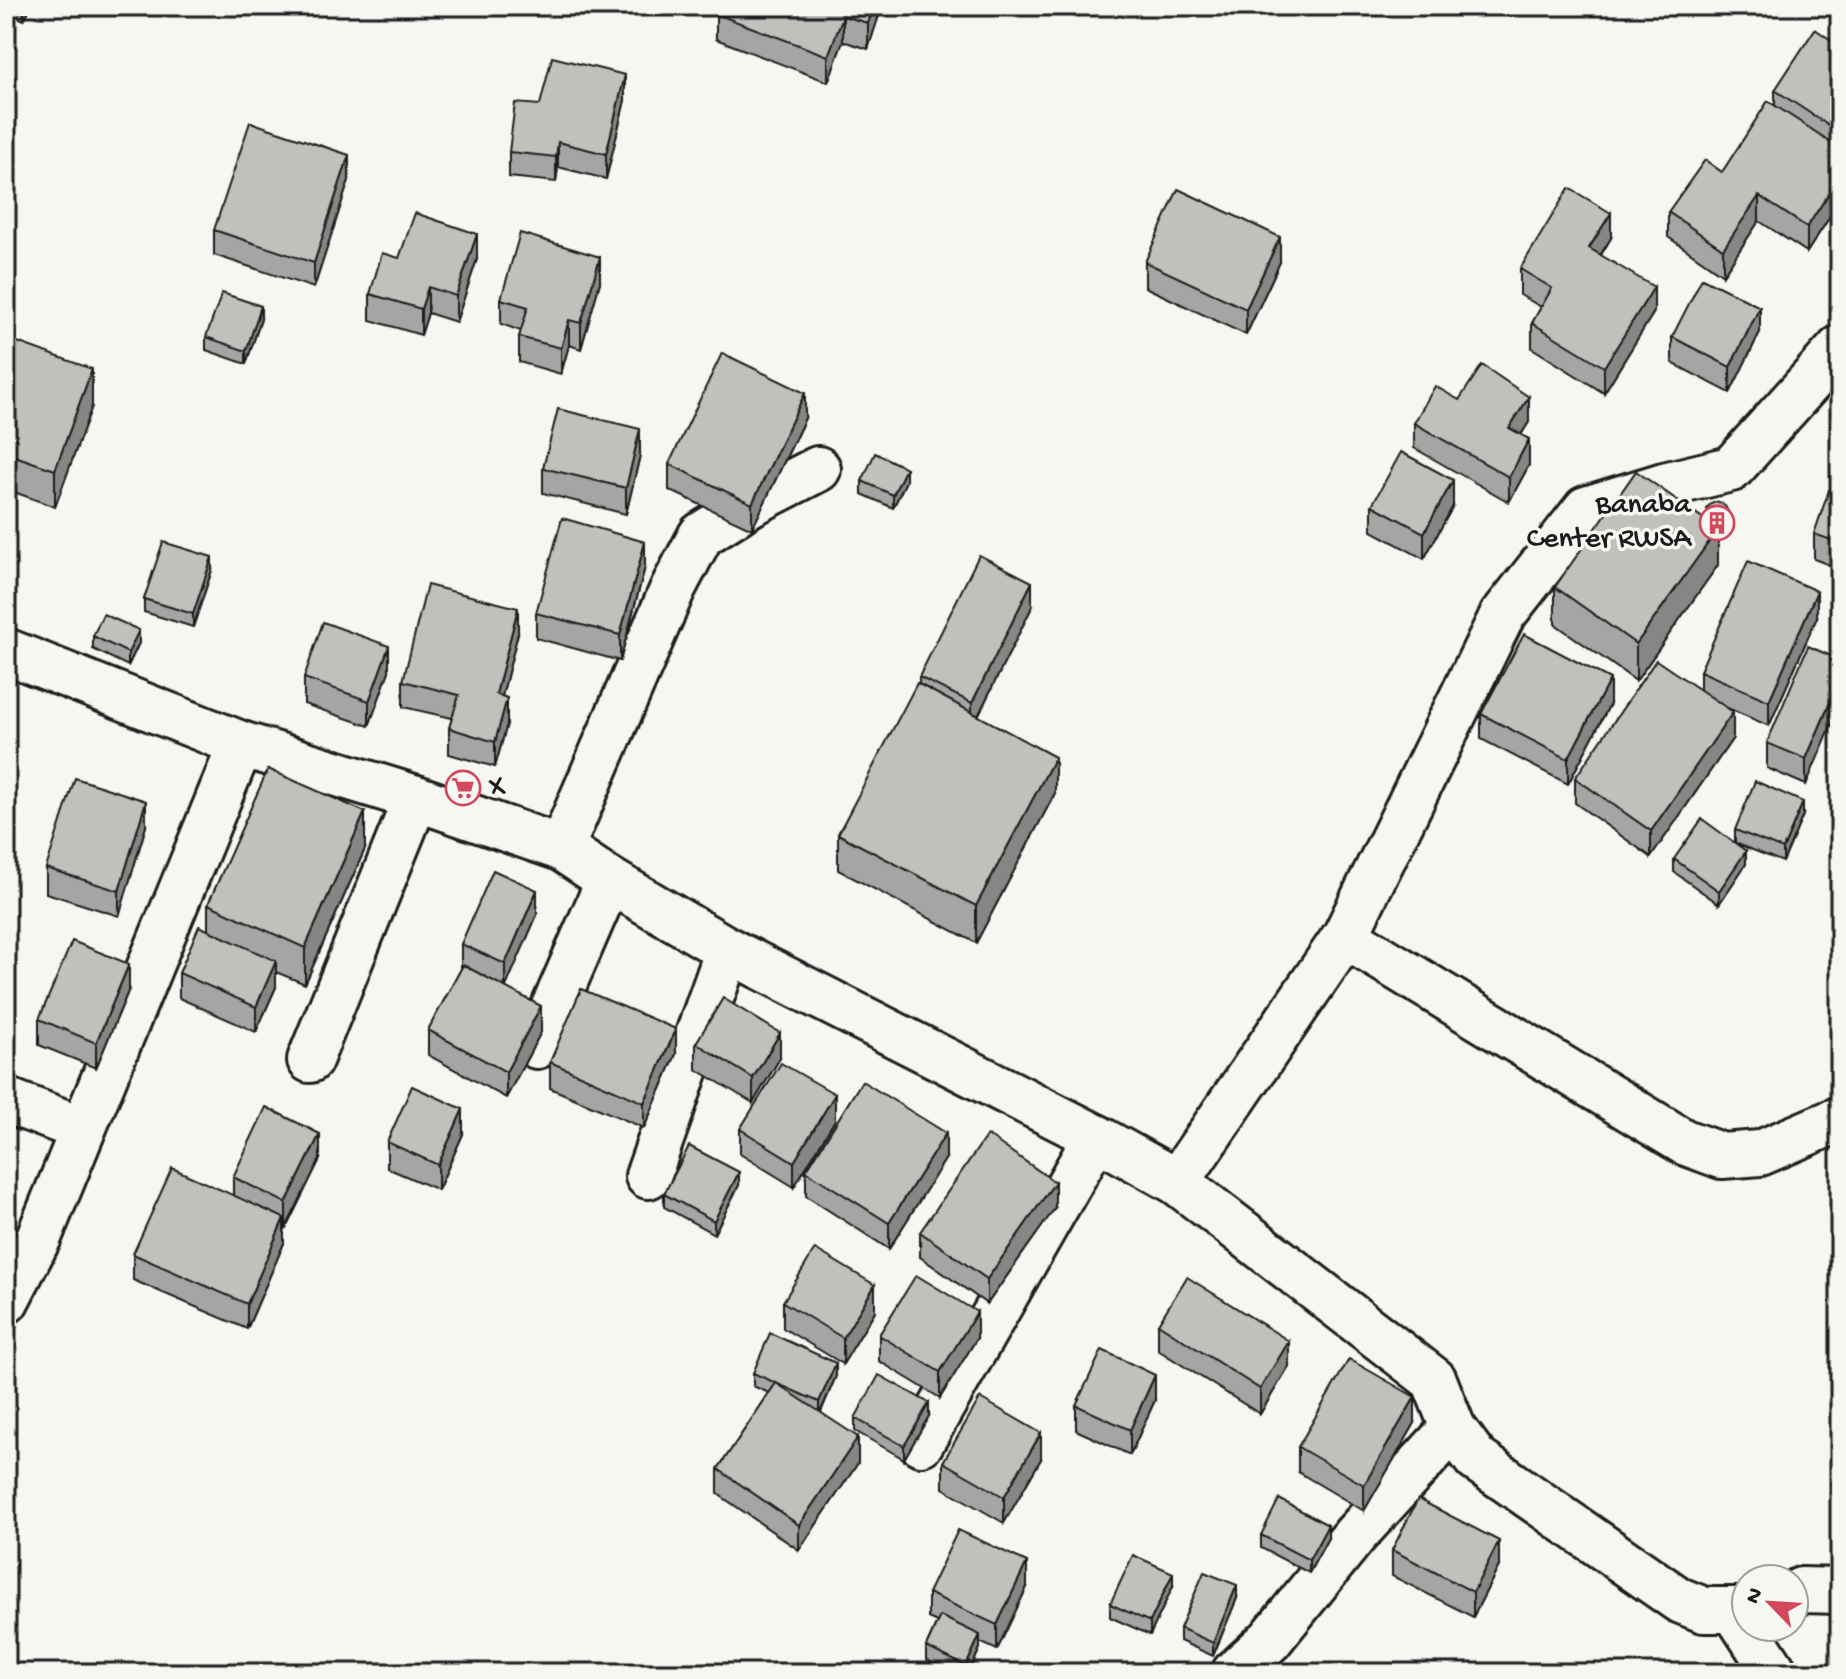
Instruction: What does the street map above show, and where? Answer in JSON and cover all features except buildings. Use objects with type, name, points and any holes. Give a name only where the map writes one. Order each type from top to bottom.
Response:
[{"type":"street","points":[[1177,1182],[1345,936],[1502,616],[1586,509],[1731,469],[1840,348]]},
{"type":"street","points":[[561,848],[673,588],[701,535],[750,504],[818,469]]},
{"type":"street","points":[[6,651],[241,744],[416,798],[561,848],[728,950],[1096,1137],[1177,1182],[1434,1380],[1453,1428],[1476,1459],[1679,1600],[1704,1610],[1730,1610]]},
{"type":"street","points":[[6,1301],[39,1237],[241,744]]},
{"type":"street","points":[[310,1060],[416,798]]},
{"type":"street","points":[[537,1046],[609,880]]},
{"type":"street","points":[[1345,936],[1684,1142],[1722,1156],[1760,1153],[1840,1119]]},
{"type":"street","points":[[648,1176],[728,950]]},
{"type":"street","points":[[6,1100],[82,1129]]},
{"type":"street","points":[[921,1443],[1096,1137]]},
{"type":"street","points":[[1234,1673],[1270,1640],[1355,1535],[1453,1428]]},
{"type":"street","points":[[1810,1590],[1840,1591]]},
{"type":"street","points":[[1758,1643],[1775,1673]]},
{"type":"place","name":"Banaba Center RWSA","points":[[1717,523]]},
{"type":"place","name":"X","points":[[463,788]]}]
